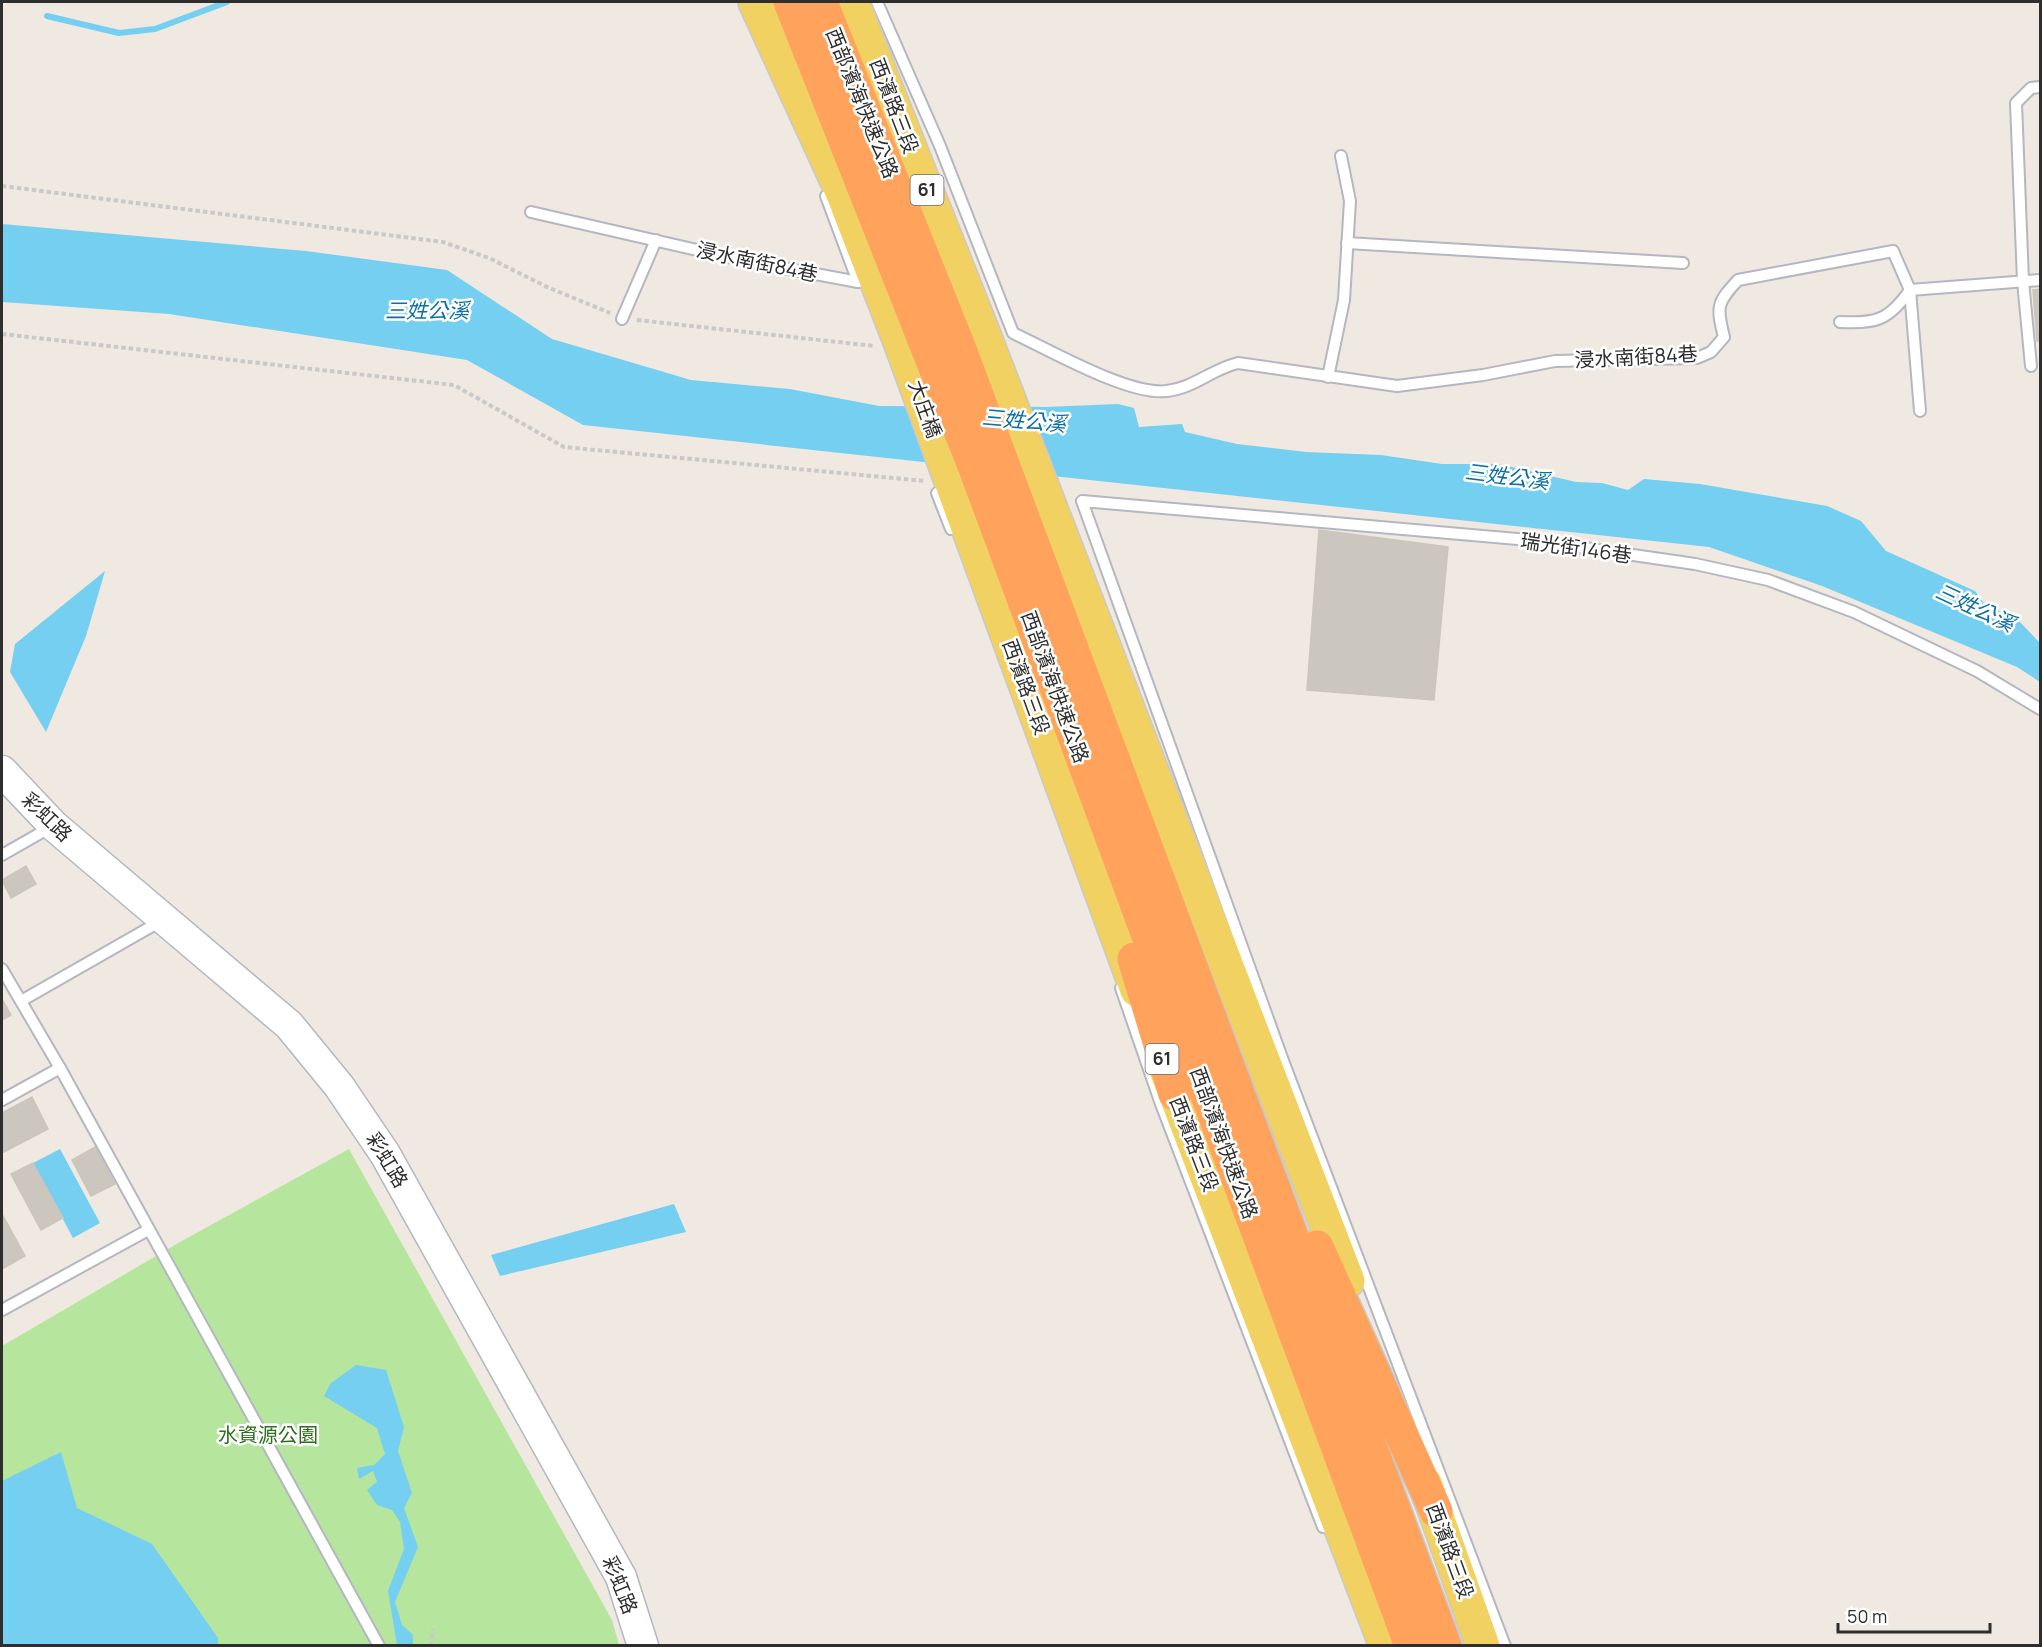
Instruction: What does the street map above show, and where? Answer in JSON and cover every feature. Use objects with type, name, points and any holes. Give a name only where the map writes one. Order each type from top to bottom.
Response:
[{"type":"highway","name":"西部濱海快速公路","points":[[790,2],[953,371]]},
{"type":"highway","name":"西部濱海快速公路","points":[[821,2],[953,371]]},
{"type":"highway","name":"大庄橋","points":[[953,371],[967,477]]},
{"type":"highway","name":"西部濱海快速公路","points":[[967,477],[1045,661],[1411,1646]]},
{"type":"highway","name":"西部濱海快速公路","points":[[967,477],[1191,966],[1445,1646]]},
{"type":"highway","points":[[1045,661],[1175,1094]]},
{"type":"highway","points":[[1191,966],[1436,1511]]},
{"type":"main road","name":"61","points":[[755,2],[843,194],[892,347]]},
{"type":"main road","name":"西濱路三段","points":[[852,2],[1001,379],[1436,1511],[1483,1646]]},
{"type":"main road","name":"大庄橋","points":[[892,347],[967,477]]},
{"type":"main road","name":"西濱路三段","points":[[967,477],[1175,1094],[1386,1646]]},
{"type":"street","name":"彩虹路","points":[[2,771],[54,826],[162,920],[289,1025],[339,1086],[385,1154],[621,1577],[643,1646]]},
{"type":"lane","points":[[746,2],[772,58],[802,134]]},
{"type":"lane","name":"西濱路三段","points":[[877,2],[940,146],[1013,333]]},
{"type":"lane","points":[[2031,366],[2023,281],[2016,103],[2031,88],[2040,87]]},
{"type":"lane","points":[[1328,377],[1344,300],[1350,201],[1341,156]]},
{"type":"lane","name":"浸水南街84巷","points":[[531,212],[858,282],[823,188]]},
{"type":"lane","points":[[622,319],[656,240]]},
{"type":"lane","points":[[1347,243],[1683,263]]},
{"type":"lane","name":"浸水南街84巷","points":[[1013,333],[1134,388],[1165,392],[1193,385],[1220,367],[1238,363],[1397,386],[1483,375],[1556,361],[1697,358],[1711,352],[1724,337],[1717,311],[1722,298],[1738,280],[1893,251],[1910,290]]},
{"type":"lane","points":[[1840,322],[1864,323],[1895,311],[1910,290],[2040,280]]},
{"type":"lane","points":[[1910,290],[1920,411]]},
{"type":"lane","points":[[954,535],[967,477]]},
{"type":"lane","name":"西濱路三段","points":[[1082,501],[1278,1047],[1505,1646]]},
{"type":"lane","name":"瑞光街146巷","points":[[1082,501],[1530,540],[1716,569],[1768,580],[1854,612],[1977,671],[2040,709]]},
{"type":"lane","points":[[2,855],[54,826]]},
{"type":"lane","points":[[21,1002],[162,920]]},
{"type":"lane","points":[[2,969],[60,1068],[379,1646]]},
{"type":"lane","name":"西濱路三段","points":[[1116,975],[1161,1104],[1327,1536]]},
{"type":"lane","points":[[2,1100],[60,1068]]},
{"type":"lane","points":[[2,1310],[148,1230]]},
{"type":"path","points":[[2,186],[442,242],[489,258],[622,319],[892,347]]},
{"type":"path","points":[[2,334],[454,385],[564,447],[929,481],[967,477]]},
{"type":"path","points":[[431,1646],[433,1629]]},
{"type":"green space","name":"水資源公園","points":[[349,1149],[612,1620],[619,1645],[2,1645],[2,1346],[180,1242]]},
{"type":"water","name":"三姓公溪","points":[[2,224],[306,251],[447,270],[552,339],[691,380],[790,389],[879,406],[1045,407],[1118,404],[1134,408],[1139,427],[1182,424],[1185,432],[1237,444],[1306,452],[1381,455],[1442,464],[1499,464],[1576,482],[1602,483],[1628,490],[1644,479],[1700,484],[1827,506],[1861,521],[1886,551],[1975,591],[1986,606],[2015,617],[2040,643],[2040,682],[2017,667],[1822,586],[1709,547],[583,425],[467,360],[169,314],[2,302]]},
{"type":"water","points":[[105,571],[86,636],[46,732],[10,672],[15,644]]},
{"type":"water","points":[[60,1149],[100,1223],[73,1238],[33,1163]]},
{"type":"water","points":[[674,1204],[686,1232],[500,1276],[491,1255]]},
{"type":"water","points":[[356,1365],[386,1370],[404,1427],[398,1451],[412,1493],[404,1508],[418,1547],[395,1602],[402,1625],[413,1635],[413,1645],[397,1645],[388,1591],[404,1549],[400,1522],[392,1510],[377,1505],[367,1490],[377,1482],[373,1471],[359,1479],[357,1468],[374,1465],[385,1454],[377,1428],[324,1396],[331,1383]]},
{"type":"water","points":[[61,1452],[77,1508],[152,1544],[218,1638],[218,1645],[2,1645],[2,1481]]},
{"type":"building","points":[[2040,289],[2040,341],[2037,341],[2033,290]]},
{"type":"building","points":[[1319,530],[1448,547],[1434,700],[1307,690]]},
{"type":"building","points":[[26,866],[36,884],[11,898],[2,880]]},
{"type":"building","points":[[2,999],[11,1015],[2,1020]]},
{"type":"building","points":[[32,1097],[48,1129],[2,1153],[2,1113]]},
{"type":"building","points":[[95,1147],[115,1184],[91,1196],[72,1160]]},
{"type":"building","points":[[33,1163],[63,1218],[41,1230],[11,1174]]},
{"type":"building","points":[[2,1214],[25,1256],[2,1269]]},
{"type":"waterway","points":[[47,16],[119,33],[155,29],[227,2]]}]
